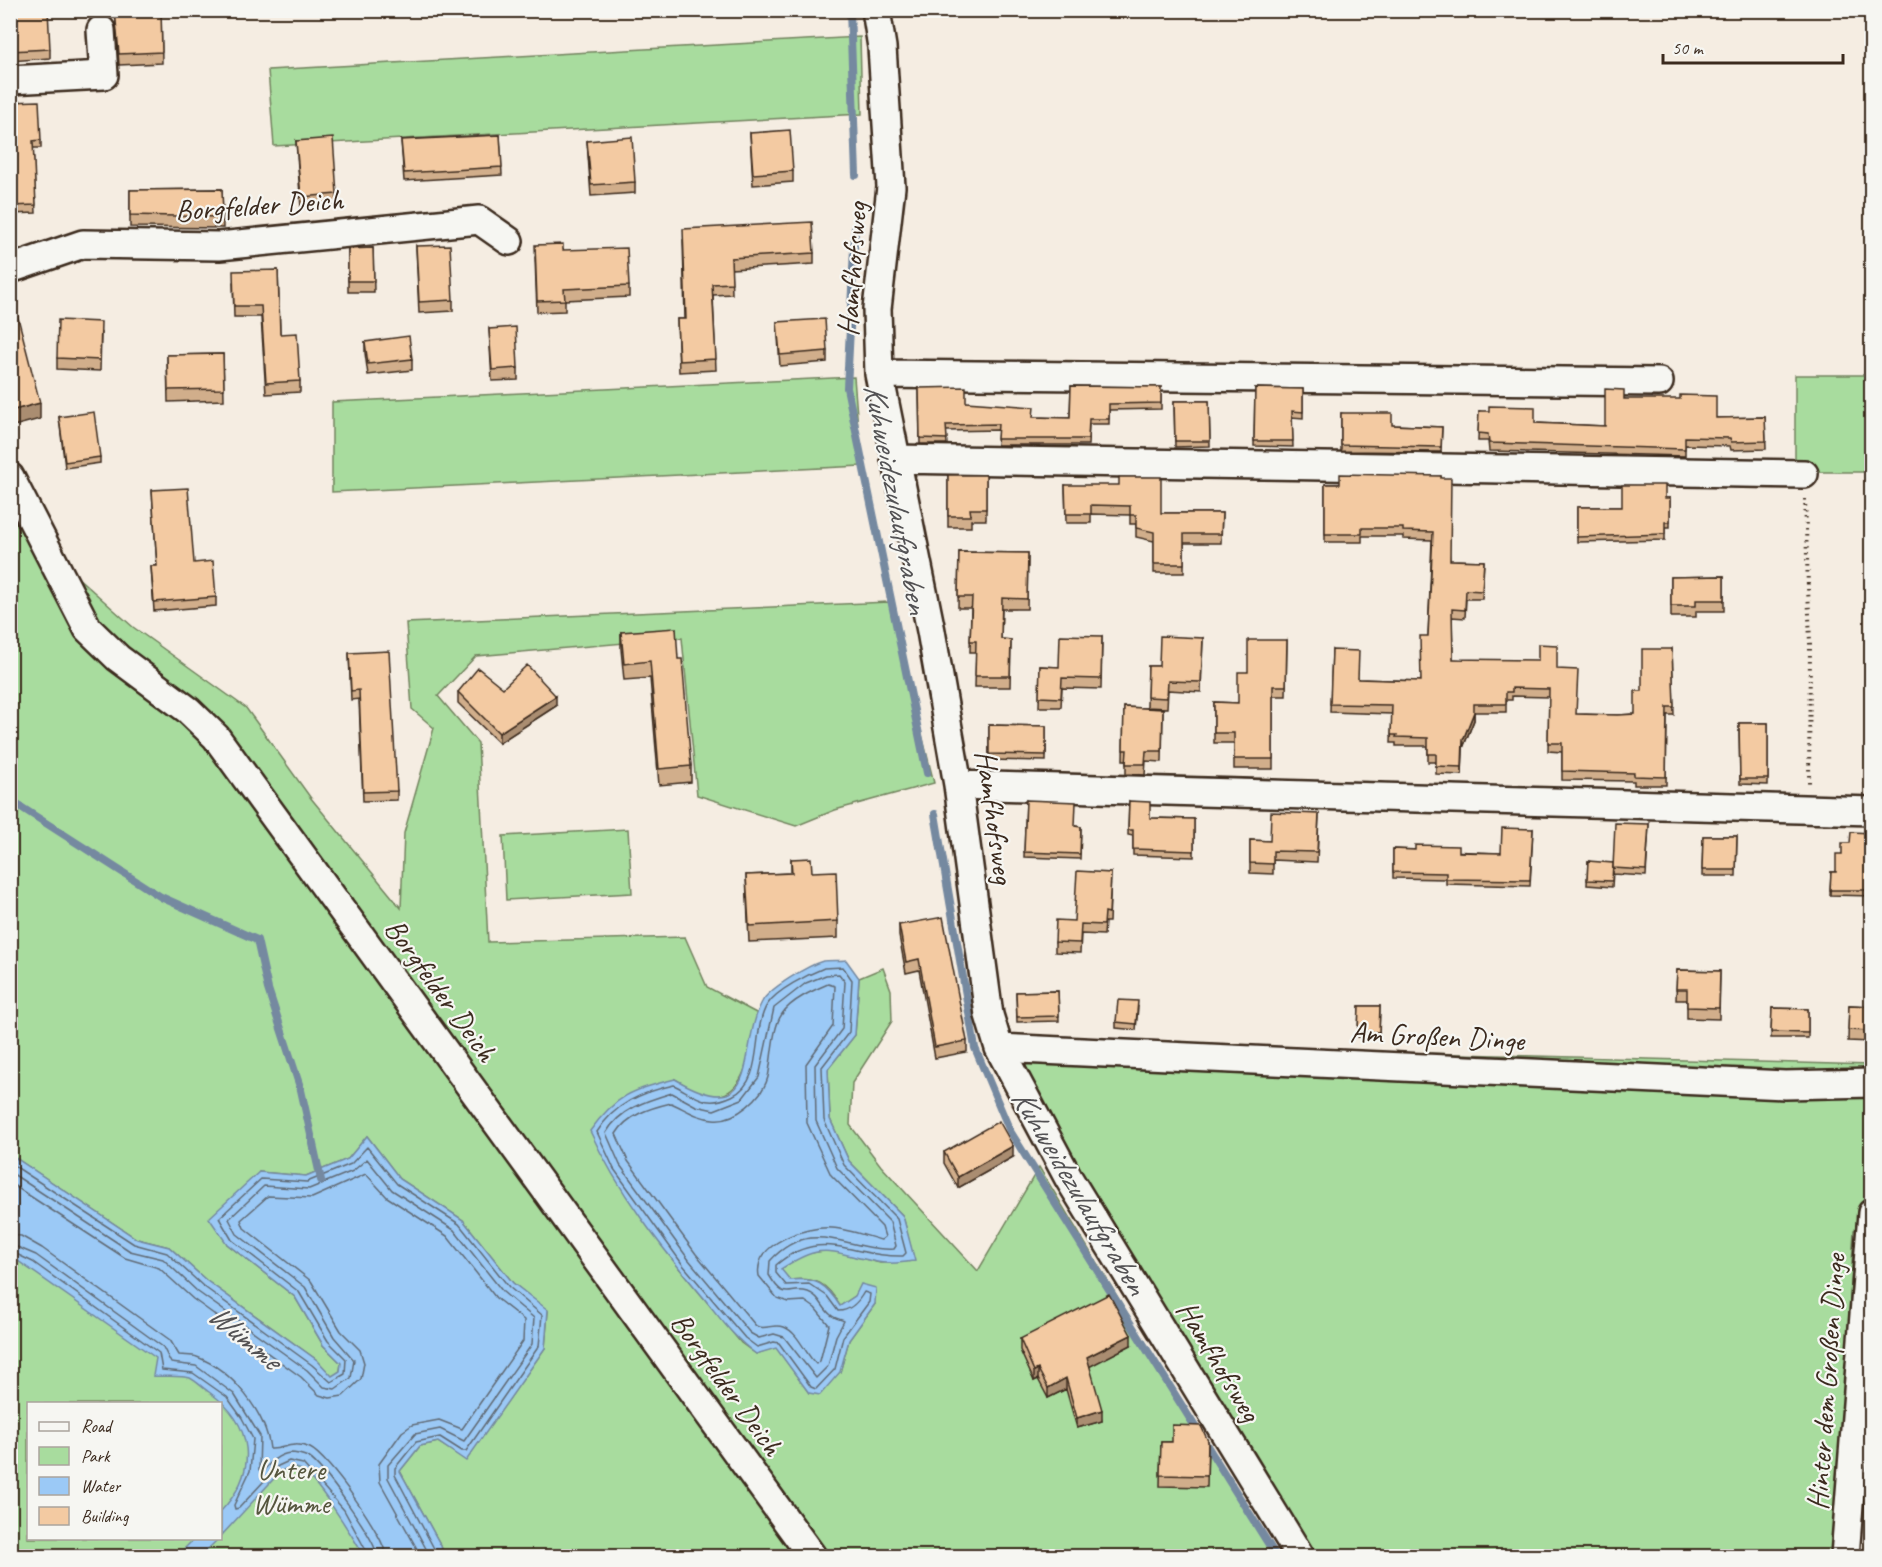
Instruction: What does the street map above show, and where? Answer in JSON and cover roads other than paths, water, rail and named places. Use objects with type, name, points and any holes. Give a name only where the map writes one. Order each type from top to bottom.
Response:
[{"type":"street","name":"Hamfhofsweg","points":[[876,10],[882,47],[891,187],[877,309],[879,374],[931,631],[958,785],[989,1015],[999,1048],[1069,1179],[1300,1557]]},
{"type":"street","points":[[10,80],[104,75],[102,30]]},
{"type":"street","name":"Borgfelder Deich","points":[[10,269],[83,244],[219,246],[480,220],[509,241]]},
{"type":"street","points":[[879,374],[1659,382]]},
{"type":"street","points":[[895,459],[1804,474]]},
{"type":"street","name":"Borgfelder Deich","points":[[10,477],[88,629],[118,658],[188,710],[216,737],[812,1557]]},
{"type":"street","points":[[958,785],[1872,811]]},
{"type":"street","name":"Am Großen Dinge","points":[[999,1048],[1785,1085],[1872,1083]]},
{"type":"street","name":"Hinter dem Großen Dinge","points":[[1845,1557],[1867,1366],[1872,1213]]},
{"type":"water","points":[[846,960],[859,978],[855,1035],[828,1069],[830,1119],[849,1161],[903,1216],[915,1261],[882,1263],[828,1251],[808,1254],[781,1269],[790,1280],[814,1281],[825,1287],[840,1306],[855,1296],[861,1284],[876,1288],[875,1304],[849,1340],[840,1372],[820,1395],[809,1393],[776,1348],[756,1354],[728,1328],[641,1218],[613,1176],[590,1131],[608,1109],[617,1102],[636,1091],[660,1083],[675,1079],[703,1092],[722,1095],[735,1089],[742,1077],[755,1021],[766,997],[799,972],[817,963]]},
{"type":"water","name":"Wümme","points":[[367,1136],[400,1179],[463,1220],[513,1283],[548,1310],[545,1348],[466,1461],[438,1442],[420,1446],[400,1471],[441,1546],[444,1556],[364,1556],[324,1495],[306,1474],[294,1468],[281,1471],[222,1535],[222,1510],[233,1496],[246,1464],[243,1433],[235,1418],[222,1402],[190,1378],[153,1376],[156,1358],[11,1256],[11,1155],[137,1239],[169,1247],[207,1281],[317,1360],[332,1376],[340,1371],[341,1363],[323,1345],[295,1297],[227,1244],[209,1218],[259,1172],[306,1176],[348,1159]]},
{"type":"water","points":[[193,1540],[217,1540],[201,1556],[177,1556]]},
{"type":"waterway","name":"Kuhweidezulaufgraben","points":[[850,10],[856,175]]},
{"type":"waterway","name":"Kuhweidezulaufgraben","points":[[855,229],[847,388],[927,773]]},
{"type":"waterway","points":[[10,800],[161,897],[257,940],[268,989],[301,1090],[321,1180]]},
{"type":"waterway","name":"Kuhweidezulaufgraben","points":[[935,814],[975,1048],[1010,1131],[1276,1556]]},
{"type":"park label","name":"Untere Wümme","points":[[291,1486]]}]
